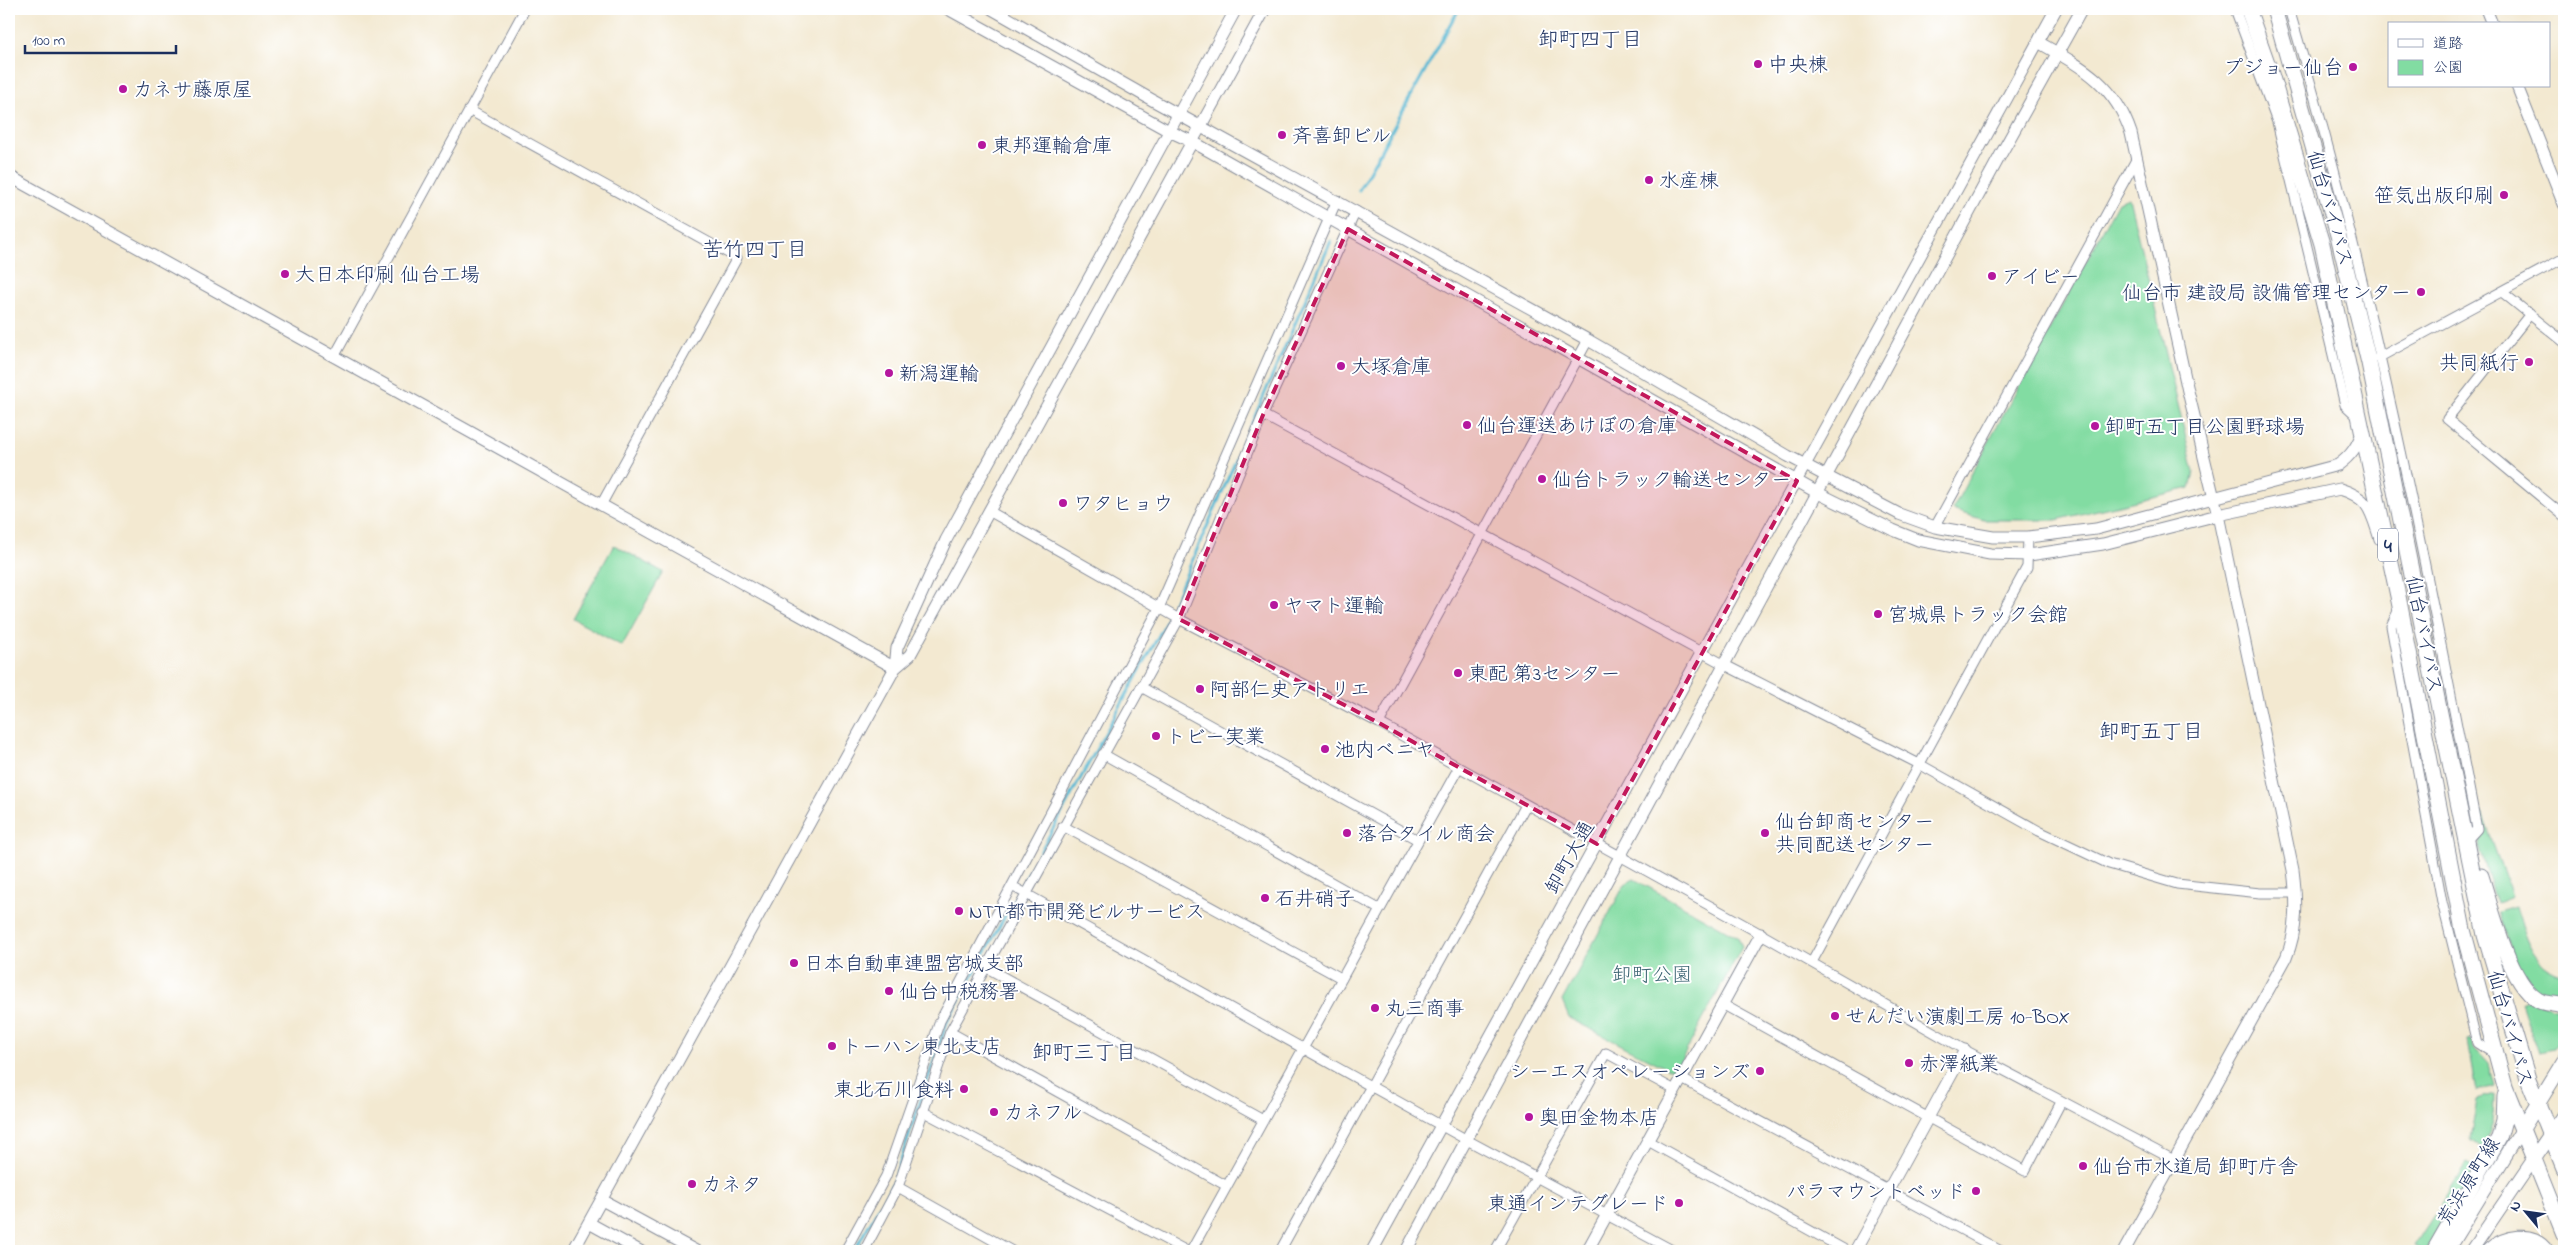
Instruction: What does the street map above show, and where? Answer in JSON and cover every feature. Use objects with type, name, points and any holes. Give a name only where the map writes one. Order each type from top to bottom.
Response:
[{"type":"highway","name":"仙台バイパス","points":[[2248,9],[2271,74],[2322,244],[2363,425],[2463,930],[2505,1087],[2521,1131],[2564,1234]]},
{"type":"highway","name":"仙台バイパス","points":[[2274,9],[2375,360],[2485,934],[2537,1106],[2564,1168]]},
{"type":"highway","points":[[2467,843],[2477,863],[2511,969],[2525,988],[2540,1001],[2564,1006]]},
{"type":"highway","points":[[2434,1251],[2499,1138],[2504,1120],[2505,1087]]},
{"type":"highway","points":[[2489,1251],[2502,1242],[2518,1238],[2536,1242],[2546,1251]]},
{"type":"main road","points":[[2521,1131],[2564,1061]]},
{"type":"main road","points":[[2533,1160],[2564,1116]]},
{"type":"main road","name":"荒浜原町線","points":[[2447,1251],[2521,1131]]},
{"type":"main road","name":"荒浜原町線","points":[[2471,1251],[2533,1160]]},
{"type":"street","points":[[334,357],[525,9]]},
{"type":"street","points":[[949,9],[1169,131],[1193,142],[1818,493],[1893,530],[1918,540],[1990,554],[2029,555],[2103,544],[2218,515],[2340,489],[2356,494],[2370,510],[2399,601]]},
{"type":"street","points":[[992,9],[1588,340],[1827,477],[1899,514],[1936,527],[1993,537],[2028,537],[2096,529],[2213,496],[2338,465],[2350,457],[2357,446],[2363,425],[2346,405],[2277,122],[2235,9]]},
{"type":"street","points":[[895,668],[897,648],[946,540],[1236,9]]},
{"type":"street","points":[[573,1251],[895,668],[910,655],[1265,9]]},
{"type":"street","name":"卸町大通","points":[[1372,1251],[2056,9]]},
{"type":"street","points":[[1406,1251],[2001,154],[2082,9]]},
{"type":"street","points":[[2289,9],[2336,170],[2375,360],[2564,258]]},
{"type":"street","points":[[2486,9],[2491,22]]},
{"type":"street","points":[[2038,42],[2101,81],[2115,98],[2125,115],[2137,158],[2188,391],[2218,515],[2294,870],[2296,893],[2296,917],[2293,940],[2286,958],[2124,1251]]},
{"type":"street","points":[[2518,88],[2564,204]]},
{"type":"street","points":[[469,110],[737,258],[601,505]]},
{"type":"street","points":[[1936,527],[2137,158]]},
{"type":"street","points":[[9,176],[895,668]]},
{"type":"street","points":[[845,1251],[886,1176],[940,1021],[1160,608],[1336,200]]},
{"type":"street","points":[[864,1251],[898,1187],[950,1032],[1141,687],[1176,617],[1263,415],[1356,211]]},
{"type":"street","points":[[2502,292],[2564,342]]},
{"type":"street","points":[[2530,314],[2447,419],[2564,516]]},
{"type":"street","points":[[1379,723],[1588,340]]},
{"type":"street","points":[[1263,415],[1702,653],[1921,766],[2039,831],[2109,864],[2176,884],[2260,892],[2296,893]]},
{"type":"street","points":[[989,511],[1176,617],[1379,723],[1812,962],[1965,1050],[2174,1160]]},
{"type":"street","points":[[1812,962],[1921,766],[2027,567],[2029,555],[2028,537]]},
{"type":"street","points":[[1141,687],[1418,840]]},
{"type":"street","points":[[1103,754],[1379,909]]},
{"type":"street","points":[[1191,1251],[1458,767]]},
{"type":"street","points":[[1280,1251],[1526,805]]},
{"type":"street","points":[[1063,826],[1341,978]]},
{"type":"street","points":[[1012,886],[1467,1140],[1674,1251]]},
{"type":"street","points":[[1587,1251],[1761,934]]},
{"type":"street","points":[[987,968],[1263,1120]]},
{"type":"street","points":[[1722,1004],[2025,1171],[2061,1102]]},
{"type":"street","points":[[950,1032],[1227,1186]]},
{"type":"street","points":[[1855,1251],[1965,1050]]},
{"type":"street","points":[[1495,1251],[1606,1054],[1676,1090]]},
{"type":"street","points":[[1682,1079],[2001,1251]]},
{"type":"street","points":[[922,1111],[1187,1251]]},
{"type":"street","points":[[1648,1141],[1847,1251]]},
{"type":"street","points":[[898,1187],[1012,1251]]},
{"type":"street","points":[[602,1200],[696,1251]]},
{"type":"street","points":[[589,1223],[640,1251]]},
{"type":"highlighted area","points":[[1348,229],[1797,481],[1597,844],[1379,723],[1179,619],[1263,415]]},
{"type":"green space","points":[[2129,198],[2194,472],[2190,488],[2056,520],[1984,520],[1952,510],[2118,202]]},
{"type":"green space","points":[[614,545],[663,572],[622,646],[573,619]]},
{"type":"green space","points":[[2482,813],[2512,897],[2497,903],[2480,849],[2481,829],[2477,814]]},
{"type":"green space","name":"卸町公園","points":[[1634,879],[1738,937],[1742,947],[1677,1068],[1668,1069],[1569,1018],[1562,1001],[1625,884]]},
{"type":"green space","points":[[2515,907],[2526,939],[2537,958],[2553,971],[2564,974],[2564,999],[2541,995],[2532,988],[2519,969],[2498,912]]},
{"type":"green space","points":[[2527,999],[2564,1011],[2564,1030],[2553,1049],[2538,1052],[2521,1003]]},
{"type":"green space","points":[[2472,1040],[2474,1048],[2488,1063],[2494,1087],[2477,1092],[2468,1041]]},
{"type":"green space","points":[[2495,1095],[2493,1122],[2483,1148],[2470,1140],[2477,1100]]},
{"type":"green space","points":[[2467,1164],[2477,1169],[2425,1251],[2414,1246]]},
{"type":"waterway","points":[[1359,190],[1459,9]]},
{"type":"waterway","points":[[854,1251],[893,1183],[947,1022],[1163,628],[1331,241]]},
{"type":"place","name":"中央棟","points":[[1758,64]]},
{"type":"place","name":"プジョー仙台","points":[[2353,67]]},
{"type":"place","name":"カネサ藤原屋","points":[[123,89]]},
{"type":"place","name":"斉喜卸ビル","points":[[1282,135]]},
{"type":"place","name":"東邦運輸倉庫","points":[[982,145]]},
{"type":"place","name":"水産棟","points":[[1649,180]]},
{"type":"place","name":"笹気出版印刷","points":[[2504,195]]},
{"type":"place","name":"大日本印刷 仙台工場","points":[[285,274]]},
{"type":"place","name":"アイビー","points":[[1992,276]]},
{"type":"place","name":"仙台市 建設局 設備管理センター","points":[[2421,292]]},
{"type":"place","name":"共同紙行","points":[[2529,362]]},
{"type":"place","name":"大塚倉庫","points":[[1341,366]]},
{"type":"place","name":"新潟運輸","points":[[889,373]]},
{"type":"place","name":"仙台運送あけぼの倉庫","points":[[1467,425]]},
{"type":"place","name":"卸町五丁目公園野球場","points":[[2095,426]]},
{"type":"place","name":"仙台トラック輸送センター","points":[[1542,479]]},
{"type":"place","name":"ワタヒョウ","points":[[1063,503]]},
{"type":"place","name":"ヤマト運輸","points":[[1274,605]]},
{"type":"place","name":"宮城県トラック会館","points":[[1878,614]]},
{"type":"place","name":"東配 第3センター","points":[[1458,673]]},
{"type":"place","name":"阿部仁史アトリエ","points":[[1200,689]]},
{"type":"place","name":"トビー実業","points":[[1156,736]]},
{"type":"place","name":"池内ベニヤ","points":[[1325,749]]},
{"type":"place","name":"落合タイル商会","points":[[1347,833]]},
{"type":"place","name":"仙台卸商センター 共同配送センター","points":[[1765,833]]},
{"type":"place","name":"石井硝子","points":[[1265,898]]},
{"type":"place","name":"NTT都市開発ビルサービス","points":[[959,911]]},
{"type":"place","name":"日本自動車連盟宮城支部","points":[[794,963]]},
{"type":"place","name":"仙台中税務署","points":[[889,991]]},
{"type":"place","name":"丸三商事","points":[[1375,1008]]},
{"type":"place","name":"せんだい演劇工房 10-BOX","points":[[1835,1016]]},
{"type":"place","name":"トーハン東北支店","points":[[832,1046]]},
{"type":"place","name":"赤澤紙業","points":[[1909,1063]]},
{"type":"place","name":"シーエスオペレーションズ","points":[[1760,1071]]},
{"type":"place","name":"東北石川食料","points":[[964,1089]]},
{"type":"place","name":"カネフル","points":[[994,1112]]},
{"type":"place","name":"奥田金物本店","points":[[1529,1117]]},
{"type":"place","name":"仙台市水道局 卸町庁舎","points":[[2083,1166]]},
{"type":"place","name":"カネタ","points":[[692,1184]]},
{"type":"place","name":"パラマウントベッド","points":[[1976,1191]]},
{"type":"place","name":"東通インテグレード","points":[[1679,1203]]},
{"type":"district","name":"卸町四丁目","points":[[1590,39]]},
{"type":"district","name":"苦竹四丁目","points":[[755,249]]},
{"type":"district","name":"卸町五丁目","points":[[2151,731]]},
{"type":"district","name":"卸町三丁目","points":[[1084,1052]]}]
